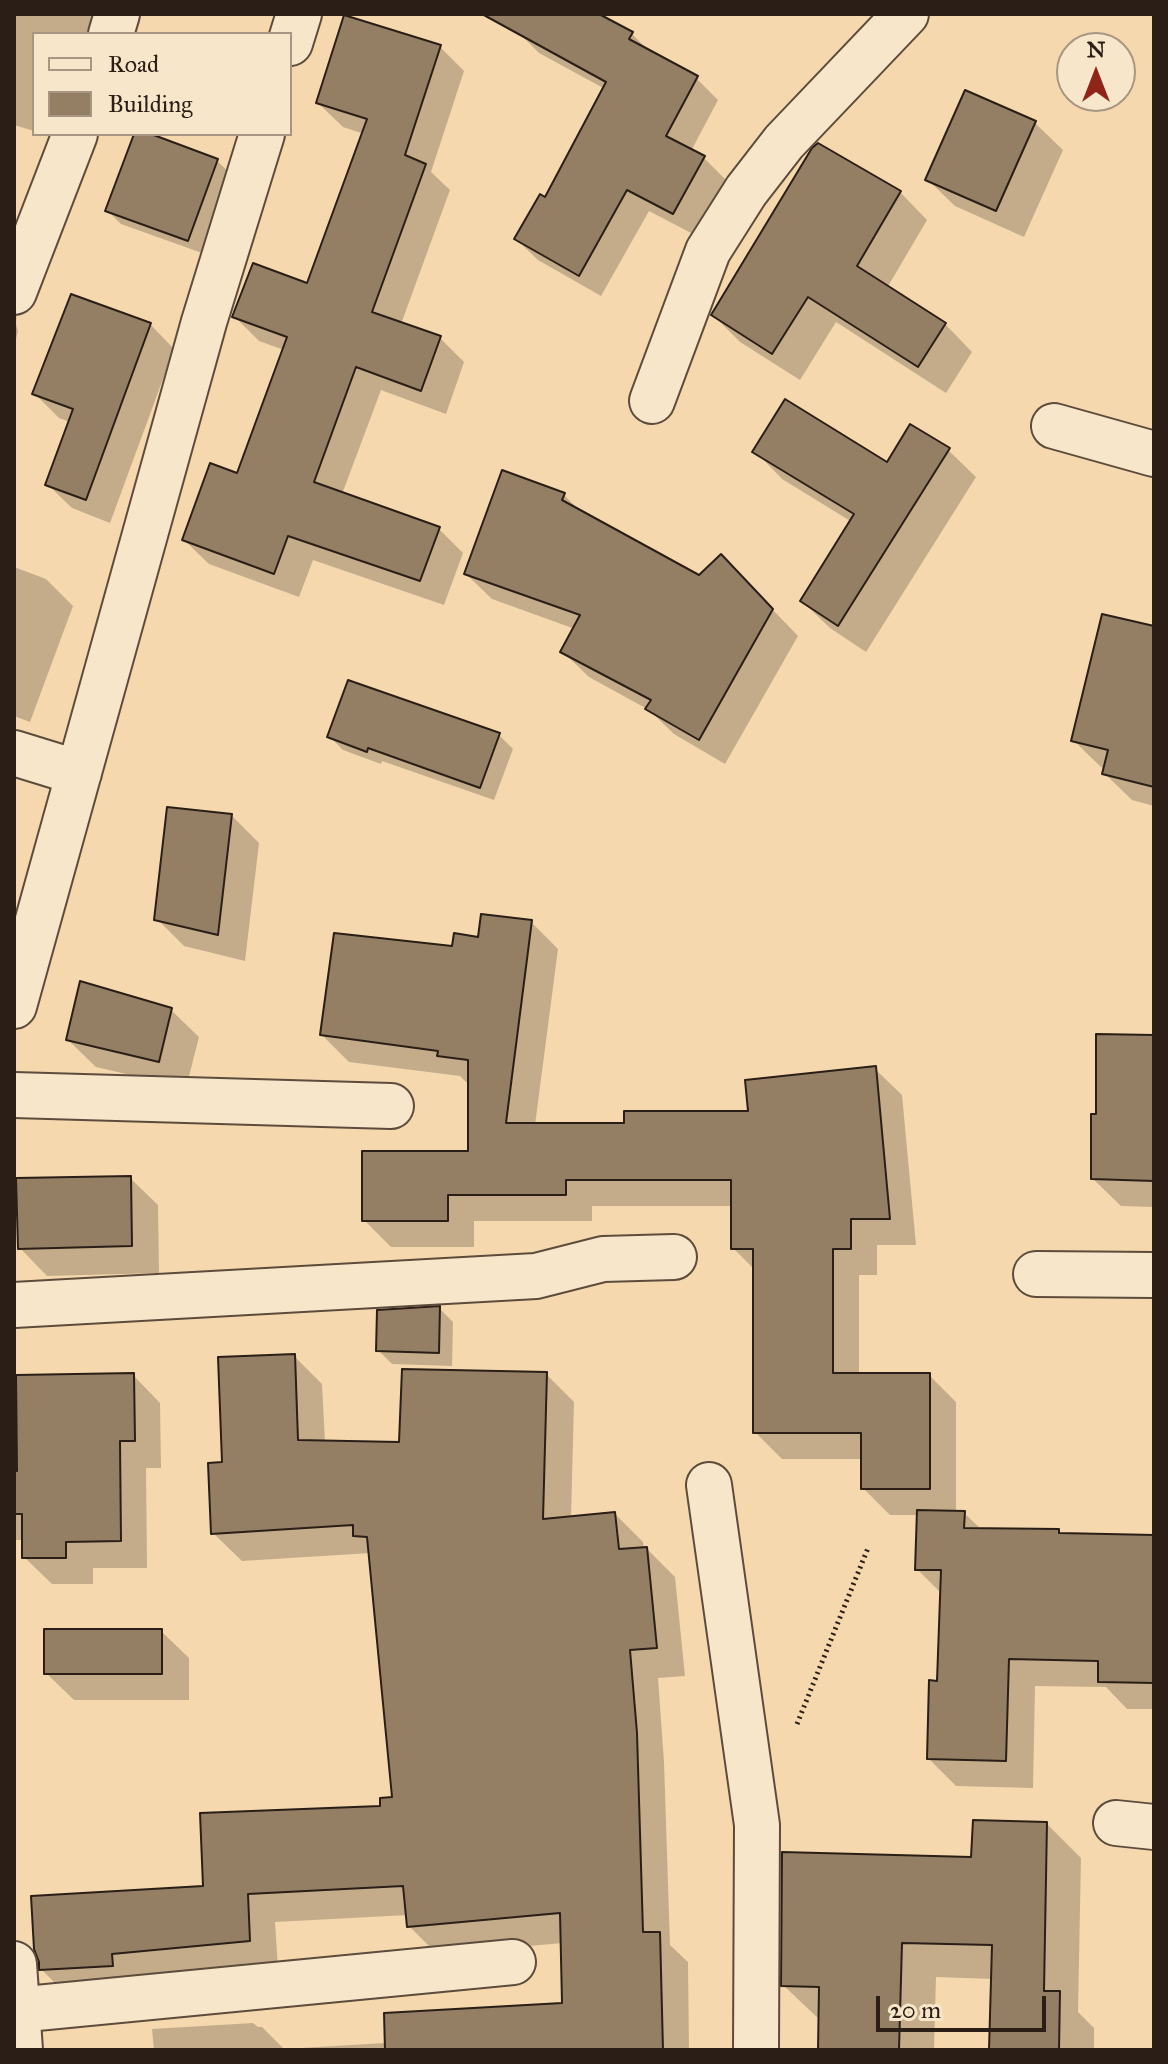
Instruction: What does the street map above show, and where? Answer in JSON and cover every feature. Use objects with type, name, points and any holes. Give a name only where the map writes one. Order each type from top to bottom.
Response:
[{"type":"street","points":[[292,37],[299,14]]},
{"type":"street","points":[[652,401],[708,251],[746,191],[784,142],[906,14]]},
{"type":"street","points":[[14,292],[74,136]]},
{"type":"street","points":[[14,1006],[204,322],[261,136]]},
{"type":"street","points":[[1054,426],[1154,454]]},
{"type":"street","points":[[14,753],[79,773]]},
{"type":"street","points":[[14,1095],[391,1106]]},
{"type":"street","points":[[14,1305],[536,1276],[603,1259],[674,1257]]},
{"type":"street","points":[[1036,1274],[1154,1275]]},
{"type":"street","points":[[709,1485],[757,1825],[756,2050]]},
{"type":"street","points":[[14,1964],[18,2030],[513,1962]]},
{"type":"path","points":[[792,1737],[868,1548]]},
{"type":"building","points":[[482,14],[599,14],[633,32],[629,39],[698,76],[666,136],[705,156],[673,214],[627,190],[579,276],[514,239],[540,194],[545,197],[606,82]]},
{"type":"building","points":[[344,15],[441,45],[405,155],[426,164],[372,312],[441,336],[421,391],[356,367],[314,482],[440,527],[420,581],[288,536],[274,574],[182,540],[210,463],[237,473],[287,337],[232,317],[253,263],[307,283],[367,119],[316,103]]},
{"type":"building","points":[[965,90],[1036,121],[996,211],[925,180]]},
{"type":"building","points":[[133,136],[156,136],[218,159],[188,241],[105,211]]},
{"type":"building","points":[[818,143],[901,191],[857,266],[946,323],[918,367],[808,297],[772,354],[711,315],[812,148]]},
{"type":"building","points":[[71,294],[151,323],[86,500],[45,485],[73,409],[32,394]]},
{"type":"building","points":[[785,399],[887,462],[910,424],[950,448],[838,626],[800,601],[854,514],[752,452]]},
{"type":"building","points":[[502,470],[565,493],[562,500],[699,575],[721,554],[773,609],[699,740],[645,709],[651,700],[560,652],[580,615],[464,574]]},
{"type":"building","points":[[1102,614],[1154,626],[1154,787],[1102,774],[1108,750],[1071,741]]},
{"type":"building","points":[[348,680],[500,733],[480,788],[368,748],[367,752],[327,737]]},
{"type":"building","points":[[167,807],[232,814],[218,935],[154,920]]},
{"type":"building","points":[[481,914],[532,920],[506,1123],[624,1123],[624,1111],[748,1111],[745,1080],[876,1066],[890,1219],[851,1219],[851,1249],[833,1249],[833,1373],[930,1373],[930,1489],[861,1489],[861,1433],[753,1433],[753,1249],[731,1249],[731,1180],[566,1180],[566,1195],[448,1195],[448,1221],[362,1221],[362,1151],[468,1151],[468,1060],[437,1056],[438,1051],[320,1035],[334,933],[452,946],[454,933],[478,937]]},
{"type":"building","points":[[80,981],[172,1008],[159,1062],[66,1040]]},
{"type":"building","points":[[1096,1034],[1154,1035],[1154,1181],[1091,1179],[1091,1114],[1096,1114]]},
{"type":"building","points":[[131,1176],[132,1246],[18,1249],[16,1178]]},
{"type":"building","points":[[440,1306],[439,1353],[376,1351],[377,1310]]},
{"type":"building","points":[[295,1354],[298,1440],[399,1442],[402,1369],[547,1372],[543,1519],[615,1512],[619,1549],[647,1547],[657,1648],[630,1650],[637,1733],[643,1932],[660,1932],[663,2050],[385,2050],[384,2013],[562,2003],[560,1913],[407,1927],[403,1886],[248,1894],[250,1941],[112,1954],[113,1966],[39,1970],[34,1949],[31,1896],[203,1886],[200,1813],[380,1806],[380,1798],[392,1797],[367,1537],[353,1536],[353,1525],[211,1534],[208,1463],[222,1462],[218,1357]]},
{"type":"building","points":[[134,1373],[135,1441],[120,1441],[121,1541],[66,1542],[66,1558],[22,1558],[22,1514],[14,1514],[16,1375]]},
{"type":"building","points":[[917,1510],[965,1511],[964,1528],[1059,1529],[1059,1533],[1154,1535],[1154,1683],[1098,1682],[1098,1661],[1009,1659],[1006,1761],[927,1759],[929,1680],[937,1681],[941,1570],[915,1570]]},
{"type":"building","points":[[44,1629],[162,1629],[162,1674],[44,1674]]},
{"type":"building","points":[[973,1820],[1047,1822],[1044,1991],[1060,1991],[1059,2050],[989,2050],[992,1945],[902,1943],[899,2050],[818,2050],[819,1987],[781,1986],[782,1852],[971,1857]]}]
